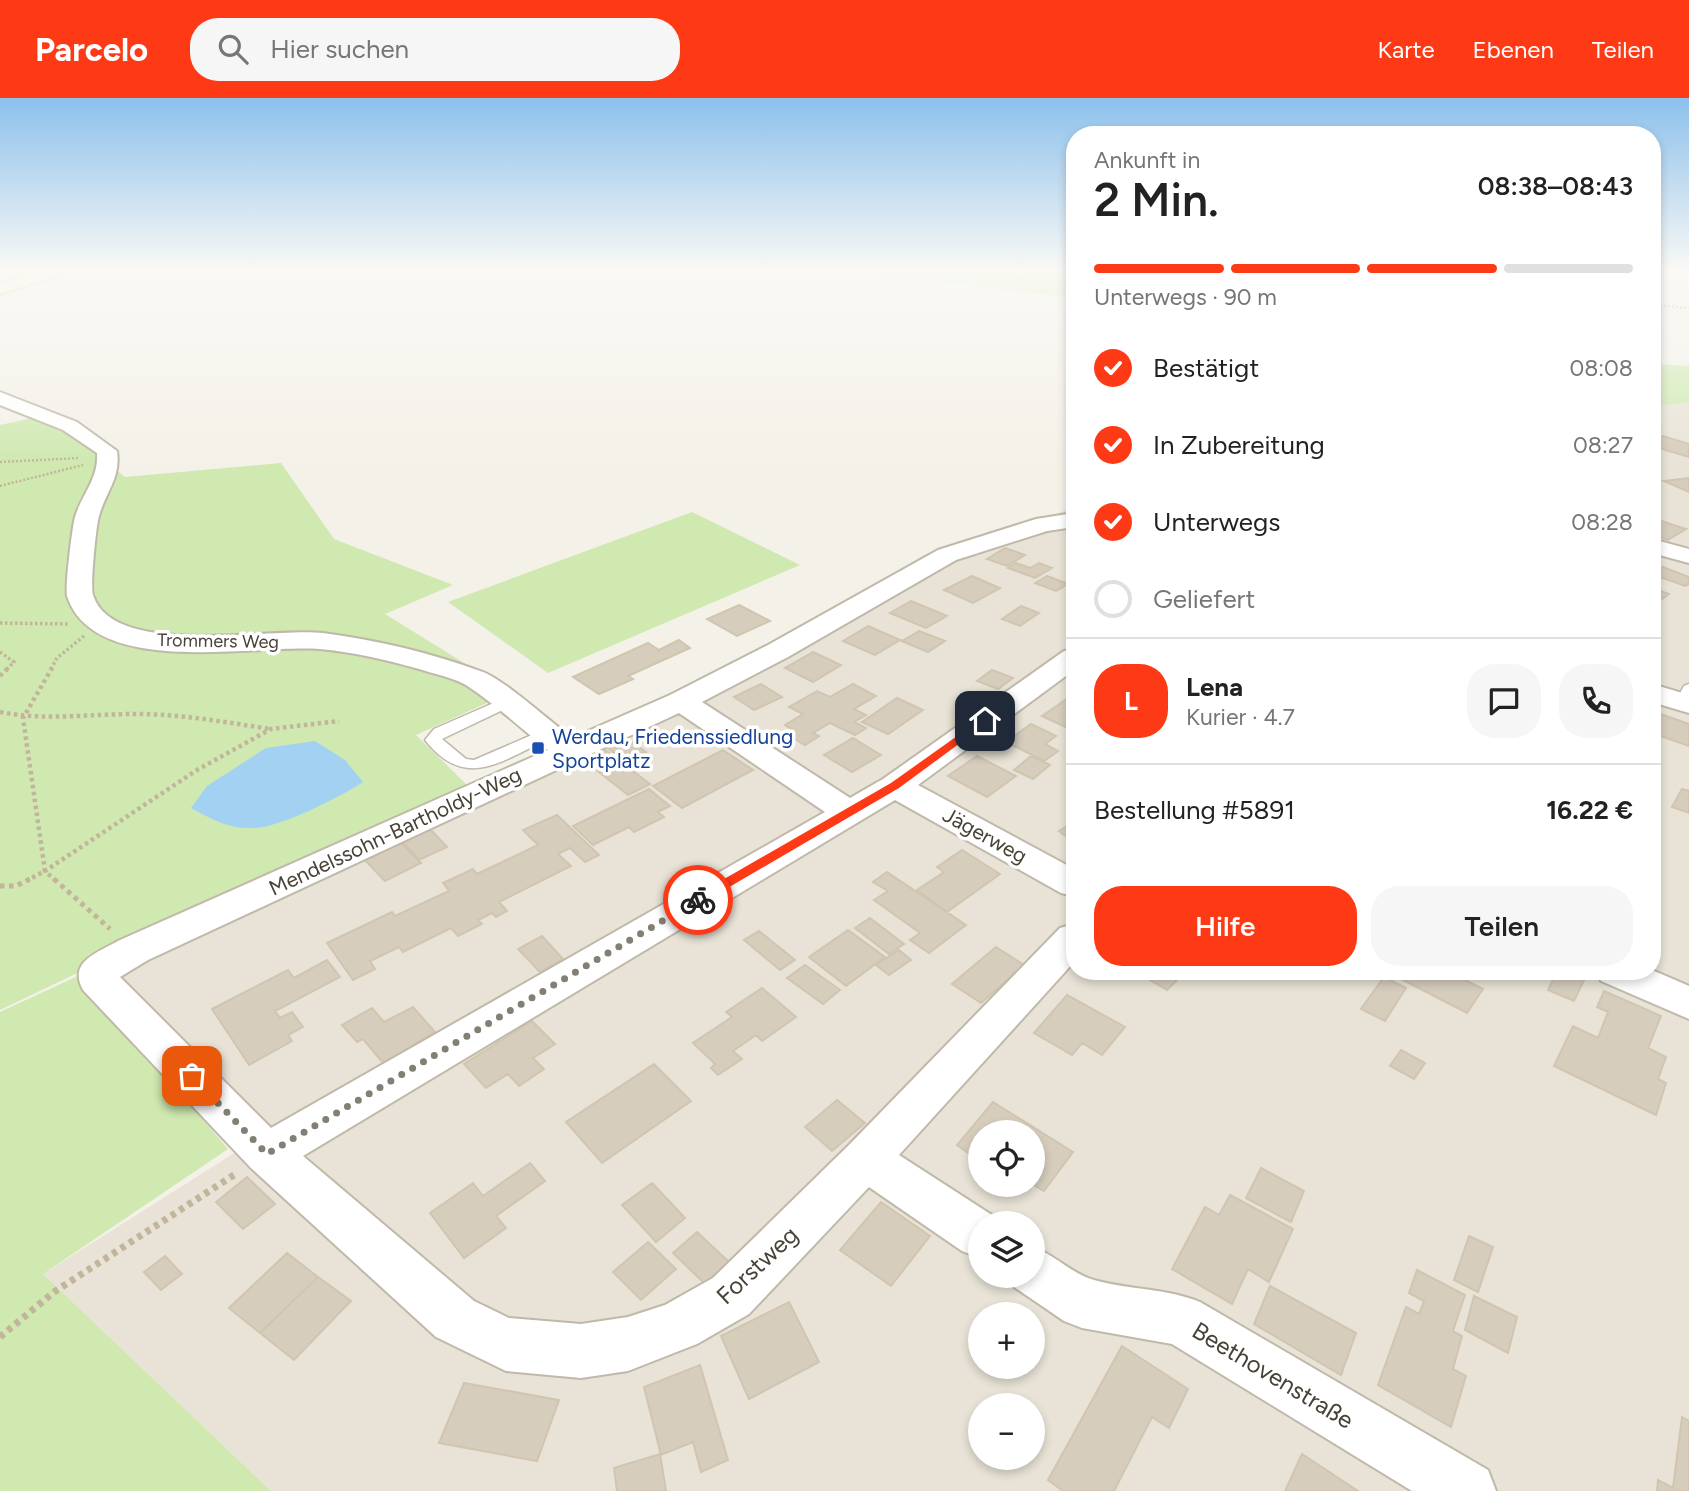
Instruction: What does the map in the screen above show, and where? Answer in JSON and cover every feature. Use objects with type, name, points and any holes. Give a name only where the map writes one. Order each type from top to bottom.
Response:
[{"type":"street","points":[[0,398],[70,426],[107,451],[109,468],[87,517],[79,593],[87,610],[99,624]]},
{"type":"street","name":"Mendelssohn-Bartholdy-Weg","points":[[97,972],[134,950],[558,742],[681,701],[778,651],[947,555],[1066,519]]},
{"type":"street","points":[[1661,550],[1689,556]]},
{"type":"street","name":"Trommers Weg","points":[[99,624],[129,637],[168,643],[319,642],[360,647],[428,663],[477,679],[558,742]]},
{"type":"street","points":[[267,1154],[895,786],[1066,663]]},
{"type":"street","points":[[1661,695],[1687,699]]},
{"type":"street","points":[[681,701],[848,812]]},
{"type":"street","name":"Jägerweg","points":[[895,786],[1066,880]]},
{"type":"street","name":"Forstweg","points":[[97,972],[97,979],[267,1154],[455,1319],[506,1344],[581,1351],[628,1344],[678,1326],[731,1296],[866,1159],[1066,946]]},
{"type":"street","points":[[1636,980],[1689,1003]]},
{"type":"street","points":[[866,1159],[968,1227]]},
{"type":"street","name":"Beethovenstraße","points":[[1045,1279],[1082,1303],[1181,1320],[1467,1491]]},
{"type":"lane","points":[[505,703],[440,732],[433,740],[461,764],[476,765],[558,742]]},
{"type":"path","points":[[0,462],[108,457]]},
{"type":"path","points":[[0,486],[108,457]]},
{"type":"path","points":[[0,623],[99,624]]},
{"type":"path","points":[[99,624],[57,658],[23,718],[46,870],[134,950]]},
{"type":"path","points":[[0,652],[14,662],[0,676]]},
{"type":"path","points":[[0,712],[23,718],[134,714],[221,721],[271,729],[339,721]]},
{"type":"path","points":[[0,887],[16,886],[46,870],[197,770],[271,729]]},
{"type":"path","points":[[0,1337],[54,1293],[267,1154]]},
{"type":"shaded area","points":[[1689,402],[1689,1491],[271,1491],[43,1274],[236,1152],[88,978],[681,692],[850,601],[922,556],[1066,511],[1066,980],[1661,980],[1661,406]]},
{"type":"green space","points":[[1661,364],[1689,366],[1689,402],[1661,406]]},
{"type":"green space","points":[[37,417],[64,427],[125,477],[281,463],[334,539],[453,585],[385,614],[511,692],[416,735],[468,786],[0,1010],[0,425]]},
{"type":"green space","points":[[692,512],[800,565],[548,673],[448,602]]},
{"type":"green space","points":[[80,975],[228,1149],[43,1274],[271,1491],[0,1491],[0,1012]]},
{"type":"water","points":[[315,741],[345,760],[363,782],[310,811],[265,827],[244,828],[228,825],[191,808],[207,786],[266,748]]},
{"type":"building","points":[[1661,437],[1689,444],[1689,457],[1661,449]]},
{"type":"building","points":[[1689,478],[1689,492],[1664,481]]},
{"type":"building","points":[[1661,521],[1686,529],[1668,540],[1661,537]]},
{"type":"building","points":[[1005,548],[1025,555],[1007,566],[987,559]]},
{"type":"building","points":[[1016,563],[1030,568],[1039,563],[1052,568],[1035,578],[1008,568]]},
{"type":"building","points":[[1661,568],[1689,577],[1689,584],[1685,586],[1661,577]]},
{"type":"building","points":[[972,576],[1000,588],[973,603],[944,590]]},
{"type":"building","points":[[1047,576],[1066,585],[1056,591],[1035,583]]},
{"type":"building","points":[[1661,591],[1669,594],[1661,600]]},
{"type":"building","points":[[911,601],[947,616],[926,628],[890,613]]},
{"type":"building","points":[[739,605],[770,621],[737,636],[707,619]]},
{"type":"building","points":[[1021,606],[1039,613],[1020,626],[1002,619]]},
{"type":"building","points":[[868,626],[900,640],[875,655],[843,641]]},
{"type":"building","points":[[919,631],[945,641],[928,652],[902,641]]},
{"type":"building","points":[[679,640],[690,648],[628,676],[633,679],[599,694],[573,677],[648,643],[659,650]]},
{"type":"building","points":[[813,652],[841,665],[813,682],[785,668]]},
{"type":"building","points":[[992,670],[1013,678],[998,689],[977,681]]},
{"type":"building","points":[[761,684],[782,697],[754,710],[734,697]]},
{"type":"building","points":[[853,684],[876,696],[854,709],[866,715],[854,722],[866,728],[855,735],[830,723],[813,733],[819,736],[805,745],[788,735],[795,731],[785,725],[803,714],[789,707],[817,691],[830,697]]},
{"type":"building","points":[[897,698],[923,710],[888,734],[862,722]]},
{"type":"building","points":[[1066,699],[1066,727],[1042,716]]},
{"type":"building","points":[[1661,714],[1689,724],[1689,746],[1661,736]]},
{"type":"building","points":[[1031,724],[1056,736],[1045,744],[1058,751],[1044,761],[1006,742]]},
{"type":"building","points":[[853,738],[881,755],[852,772],[824,755]]},
{"type":"building","points":[[629,740],[646,752],[625,761],[609,749]]},
{"type":"building","points":[[600,746],[650,784],[628,795],[579,756]]},
{"type":"building","points":[[723,750],[753,770],[682,808],[653,786]]},
{"type":"building","points":[[977,756],[1016,776],[987,797],[948,776]]},
{"type":"building","points":[[1031,756],[1050,765],[1033,779],[1014,770]]},
{"type":"building","points":[[649,789],[670,806],[658,812],[664,817],[634,832],[629,827],[593,845],[573,826]]},
{"type":"building","points":[[1682,789],[1689,791],[1689,813],[1672,807]]},
{"type":"building","points":[[557,815],[599,855],[585,862],[570,848],[558,854],[571,866],[499,902],[507,911],[496,917],[492,913],[478,920],[482,924],[458,936],[451,928],[403,952],[399,947],[370,961],[375,969],[353,980],[327,943],[392,912],[395,916],[449,891],[443,883],[473,869],[477,874],[538,845],[523,830]]},
{"type":"building","points":[[1066,827],[1066,836],[1059,831]]},
{"type":"building","points":[[429,828],[447,847],[419,860],[402,841]]},
{"type":"building","points":[[399,841],[421,863],[385,881],[363,858]]},
{"type":"building","points":[[962,850],[1000,874],[947,912],[917,890],[944,872],[937,867]]},
{"type":"building","points":[[887,872],[966,925],[929,953],[910,940],[920,933],[874,900],[888,891],[873,882]]},
{"type":"building","points":[[870,918],[904,944],[889,954],[855,928]]},
{"type":"building","points":[[848,930],[885,957],[846,986],[809,957]]},
{"type":"building","points":[[759,931],[795,960],[780,970],[744,940]]},
{"type":"building","points":[[542,936],[563,959],[540,972],[518,949]]},
{"type":"building","points":[[996,947],[1024,965],[981,1003],[952,984]]},
{"type":"building","points":[[899,950],[911,960],[889,975],[876,965]]},
{"type":"building","points":[[327,960],[340,977],[275,1011],[280,1018],[292,1012],[303,1027],[288,1035],[292,1041],[249,1065],[212,1009],[288,970],[294,978]]},
{"type":"building","points":[[805,965],[840,990],[823,1004],[787,978]]},
{"type":"building","points":[[1150,980],[1177,980],[1167,990]]},
{"type":"building","points":[[1382,980],[1390,980],[1406,988],[1385,1021],[1361,1009]]},
{"type":"building","points":[[1403,980],[1465,980],[1483,989],[1467,1013]]},
{"type":"building","points":[[1553,980],[1584,980],[1574,1001],[1548,990]]},
{"type":"building","points":[[762,988],[796,1017],[762,1041],[756,1035],[733,1051],[742,1059],[718,1075],[711,1068],[715,1064],[693,1043],[732,1017],[726,1012]]},
{"type":"building","points":[[1604,991],[1661,1016],[1648,1048],[1666,1057],[1658,1079],[1666,1083],[1656,1115],[1554,1066],[1573,1026],[1598,1038],[1608,1012],[1597,1007]]},
{"type":"building","points":[[1067,995],[1125,1027],[1102,1055],[1082,1043],[1072,1055],[1034,1033]]},
{"type":"building","points":[[413,1007],[435,1032],[383,1063],[363,1039],[357,1042],[342,1025],[372,1008],[384,1022]]},
{"type":"building","points":[[532,1021],[555,1044],[533,1058],[544,1069],[519,1086],[508,1074],[486,1088],[464,1064]]},
{"type":"building","points":[[1401,1050],[1425,1063],[1414,1079],[1390,1066]]},
{"type":"building","points":[[654,1064],[691,1101],[602,1163],[566,1122]]},
{"type":"building","points":[[837,1100],[865,1123],[832,1151],[805,1127]]},
{"type":"building","points":[[993,1102],[1022,1120],[978,1120]]},
{"type":"building","points":[[968,1132],[968,1153],[957,1145]]},
{"type":"building","points":[[1045,1134],[1073,1152],[1045,1190]]},
{"type":"building","points":[[530,1163],[545,1181],[496,1216],[506,1228],[464,1258],[430,1213],[473,1183],[483,1196]]},
{"type":"building","points":[[1261,1168],[1304,1191],[1291,1222],[1246,1198]]},
{"type":"building","points":[[247,1177],[275,1204],[243,1229],[216,1202]]},
{"type":"building","points":[[652,1183],[685,1218],[656,1242],[622,1205]]},
{"type":"building","points":[[1230,1195],[1293,1229],[1269,1282],[1248,1269],[1232,1304],[1172,1269],[1205,1207],[1219,1215]]},
{"type":"building","points":[[881,1202],[930,1236],[891,1286],[840,1250]]},
{"type":"building","points":[[697,1232],[729,1262],[705,1284],[673,1253]]},
{"type":"building","points":[[1469,1236],[1493,1247],[1478,1292],[1454,1280]]},
{"type":"building","points":[[648,1242],[676,1269],[641,1300],[613,1272]]},
{"type":"building","points":[[287,1253],[318,1277],[260,1333],[229,1308]]},
{"type":"building","points":[[165,1256],[182,1274],[161,1290],[144,1272]]},
{"type":"building","points":[[1417,1270],[1465,1295],[1453,1331],[1462,1336],[1453,1369],[1466,1376],[1451,1427],[1378,1385],[1406,1307],[1419,1314],[1424,1301],[1409,1293]]},
{"type":"building","points":[[318,1277],[351,1301],[294,1360],[260,1333]]},
{"type":"building","points":[[1270,1286],[1356,1333],[1341,1375],[1254,1324]]},
{"type":"building","points":[[1474,1296],[1517,1317],[1508,1353],[1465,1330]]},
{"type":"building","points":[[789,1302],[819,1362],[749,1399],[721,1336]]},
{"type":"building","points":[[1122,1346],[1188,1389],[1169,1428],[1152,1417],[1114,1491],[1063,1491],[1048,1480]]},
{"type":"building","points":[[700,1365],[728,1460],[701,1472],[693,1442],[661,1455],[644,1387]]},
{"type":"building","points":[[464,1383],[559,1400],[537,1461],[439,1443]]},
{"type":"building","points":[[1682,1417],[1689,1421],[1689,1491],[1657,1491],[1658,1480],[1673,1488]]},
{"type":"building","points":[[660,1454],[666,1491],[617,1491],[614,1468]]},
{"type":"building","points":[[1302,1454],[1358,1491],[1285,1491]]},
{"type":"way so far","points":[[192,1076],[267,1154],[698,900]]},
{"type":"place","name":"Werdau, Friedenssiedlung Sportplatz","points":[[538,748]]},
{"type":"route","points":[[698,900],[895,786],[985,721]]}]
